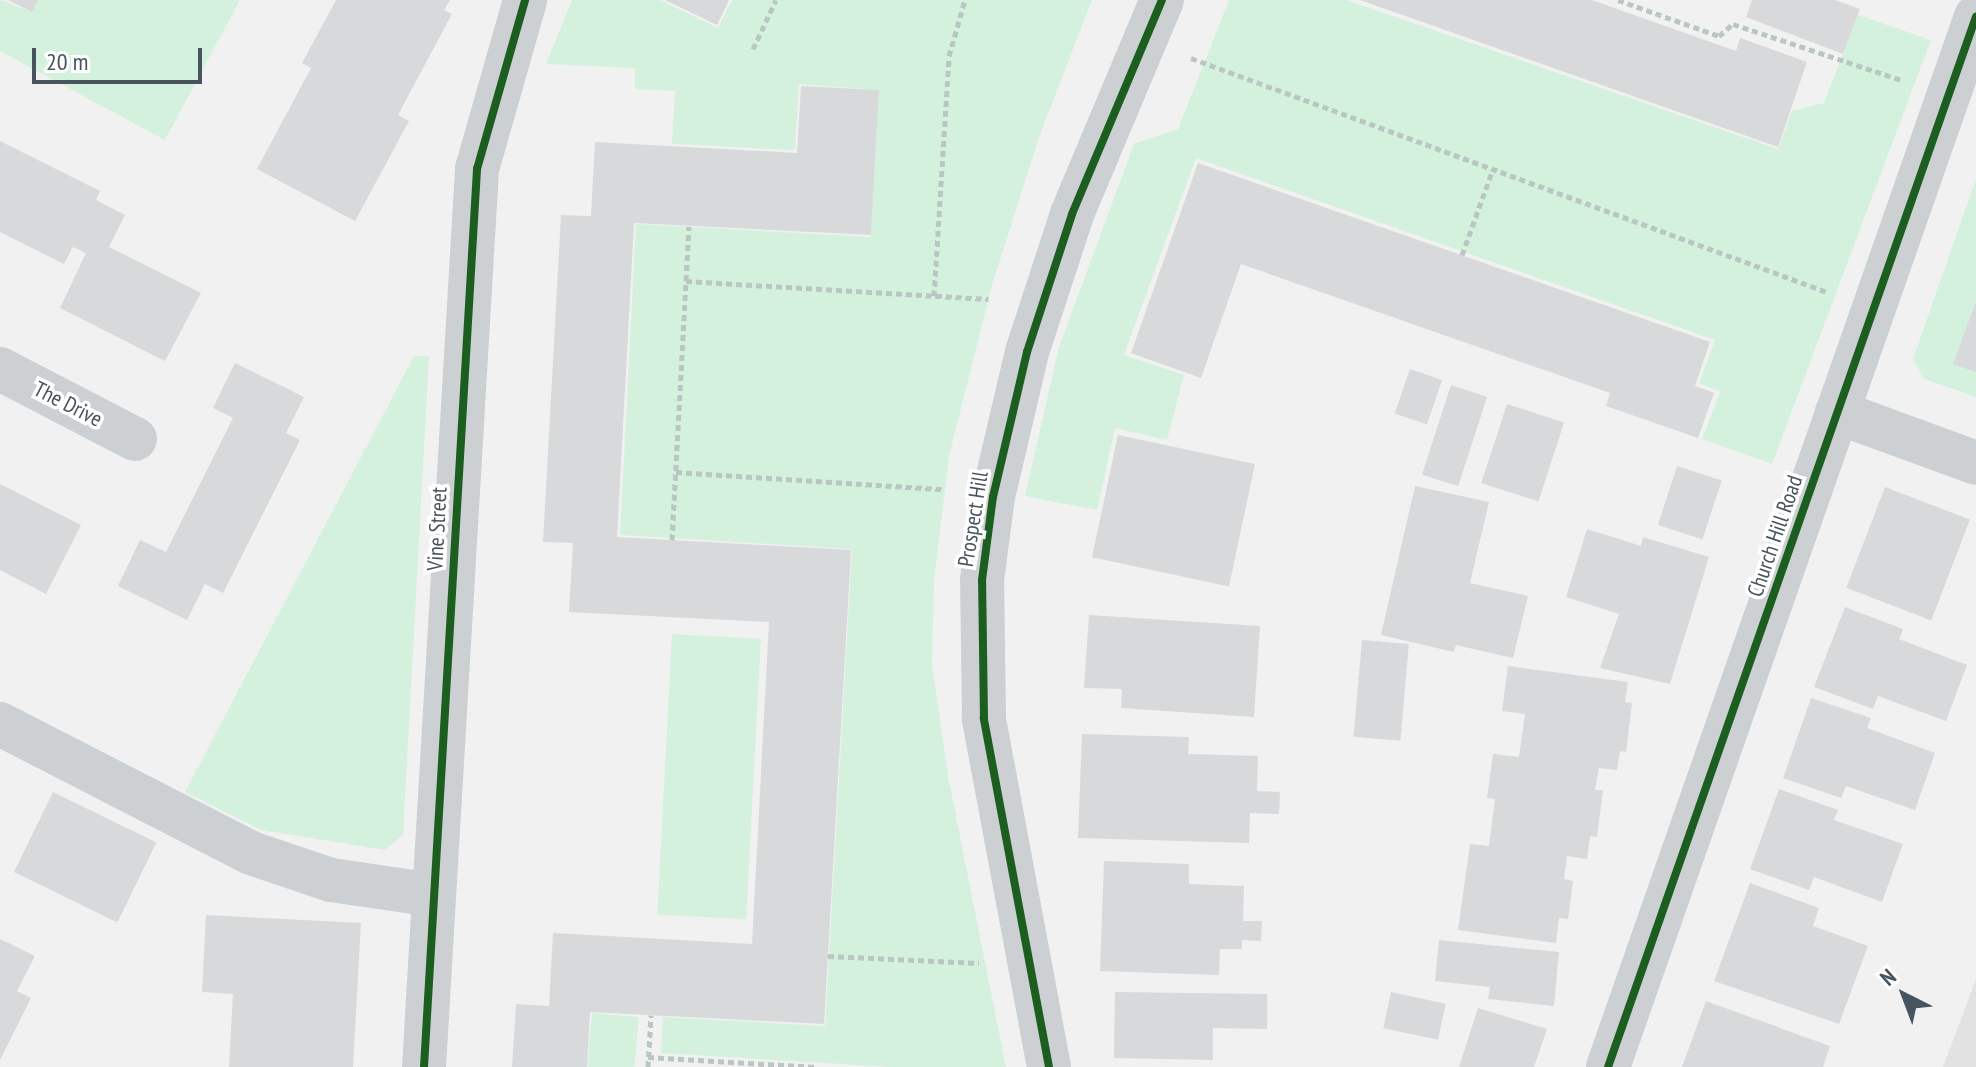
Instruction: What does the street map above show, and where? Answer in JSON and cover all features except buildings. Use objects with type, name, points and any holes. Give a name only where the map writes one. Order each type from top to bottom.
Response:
[{"type":"street","name":"Vine Street","points":[[424,1067],[477,169],[525,0]]},
{"type":"street","name":"Prospect Hill","points":[[1049,1067],[984,718],[982,580],[993,497],[1041,309],[1072,214],[1162,0]]},
{"type":"street","name":"Church Hill Road","points":[[1608,1067],[1976,17]]},
{"type":"street","name":"The Drive","points":[[0,369],[135,439]]},
{"type":"street","points":[[1837,412],[1976,463]]},
{"type":"street","points":[[0,724],[251,853],[331,880],[434,895]]},
{"type":"path","points":[[753,49],[776,0]]},
{"type":"path","points":[[934,296],[949,56],[965,0]]},
{"type":"path","points":[[1618,0],[1719,36],[1733,24],[1948,95]]},
{"type":"path","points":[[1143,41],[1873,309]]},
{"type":"path","points":[[1462,255],[1493,169]]},
{"type":"path","points":[[672,540],[689,226]]},
{"type":"path","points":[[686,281],[993,299],[1041,309]]},
{"type":"path","points":[[676,472],[924,486],[993,497]]},
{"type":"path","points":[[828,956],[1030,965]]},
{"type":"path","points":[[648,1067],[651,1015]]},
{"type":"path","points":[[648,1057],[817,1067]]},
{"type":"shaded area","points":[[1976,979],[1976,1067],[1943,1067]]},
{"type":"green space","points":[[0,0],[32,12],[38,0],[240,0],[165,140],[0,51]]},
{"type":"green space","points":[[572,0],[660,0],[718,28],[732,0],[1092,0],[1039,137],[992,285],[949,456],[934,582],[932,664],[948,776],[1006,1067],[891,1067],[661,1053],[663,1017],[825,1026],[852,549],[620,535],[636,224],[871,237],[879,90],[799,84],[795,150],[672,144],[675,91],[635,89],[635,68],[546,64]]},
{"type":"green space","points":[[1229,0],[1346,0],[1778,149],[1792,111],[1824,103],[1858,15],[1931,40],[1772,464],[1702,439],[1720,392],[1699,383],[1715,340],[1196,158],[1124,355],[1184,375],[1167,440],[1115,428],[1097,510],[1025,496],[1059,347],[1134,144],[1178,129]]},
{"type":"green space","points":[[1976,179],[1976,300],[1954,363],[1976,372],[1976,397],[1924,379],[1913,359]]},
{"type":"green space","points":[[414,356],[429,356],[403,835],[385,850],[261,830],[185,792]]},
{"type":"green space","points":[[672,634],[761,639],[746,919],[657,915]]},
{"type":"green space","points":[[592,1013],[639,1017],[634,1067],[587,1067]]},
{"type":"cycle path","points":[[424,1067],[477,169],[525,0]]},
{"type":"cycle path","points":[[1049,1067],[984,718],[982,580],[993,497],[1027,352],[1072,214],[1162,0]]},
{"type":"cycle path","points":[[1608,1067],[1976,17]]}]
